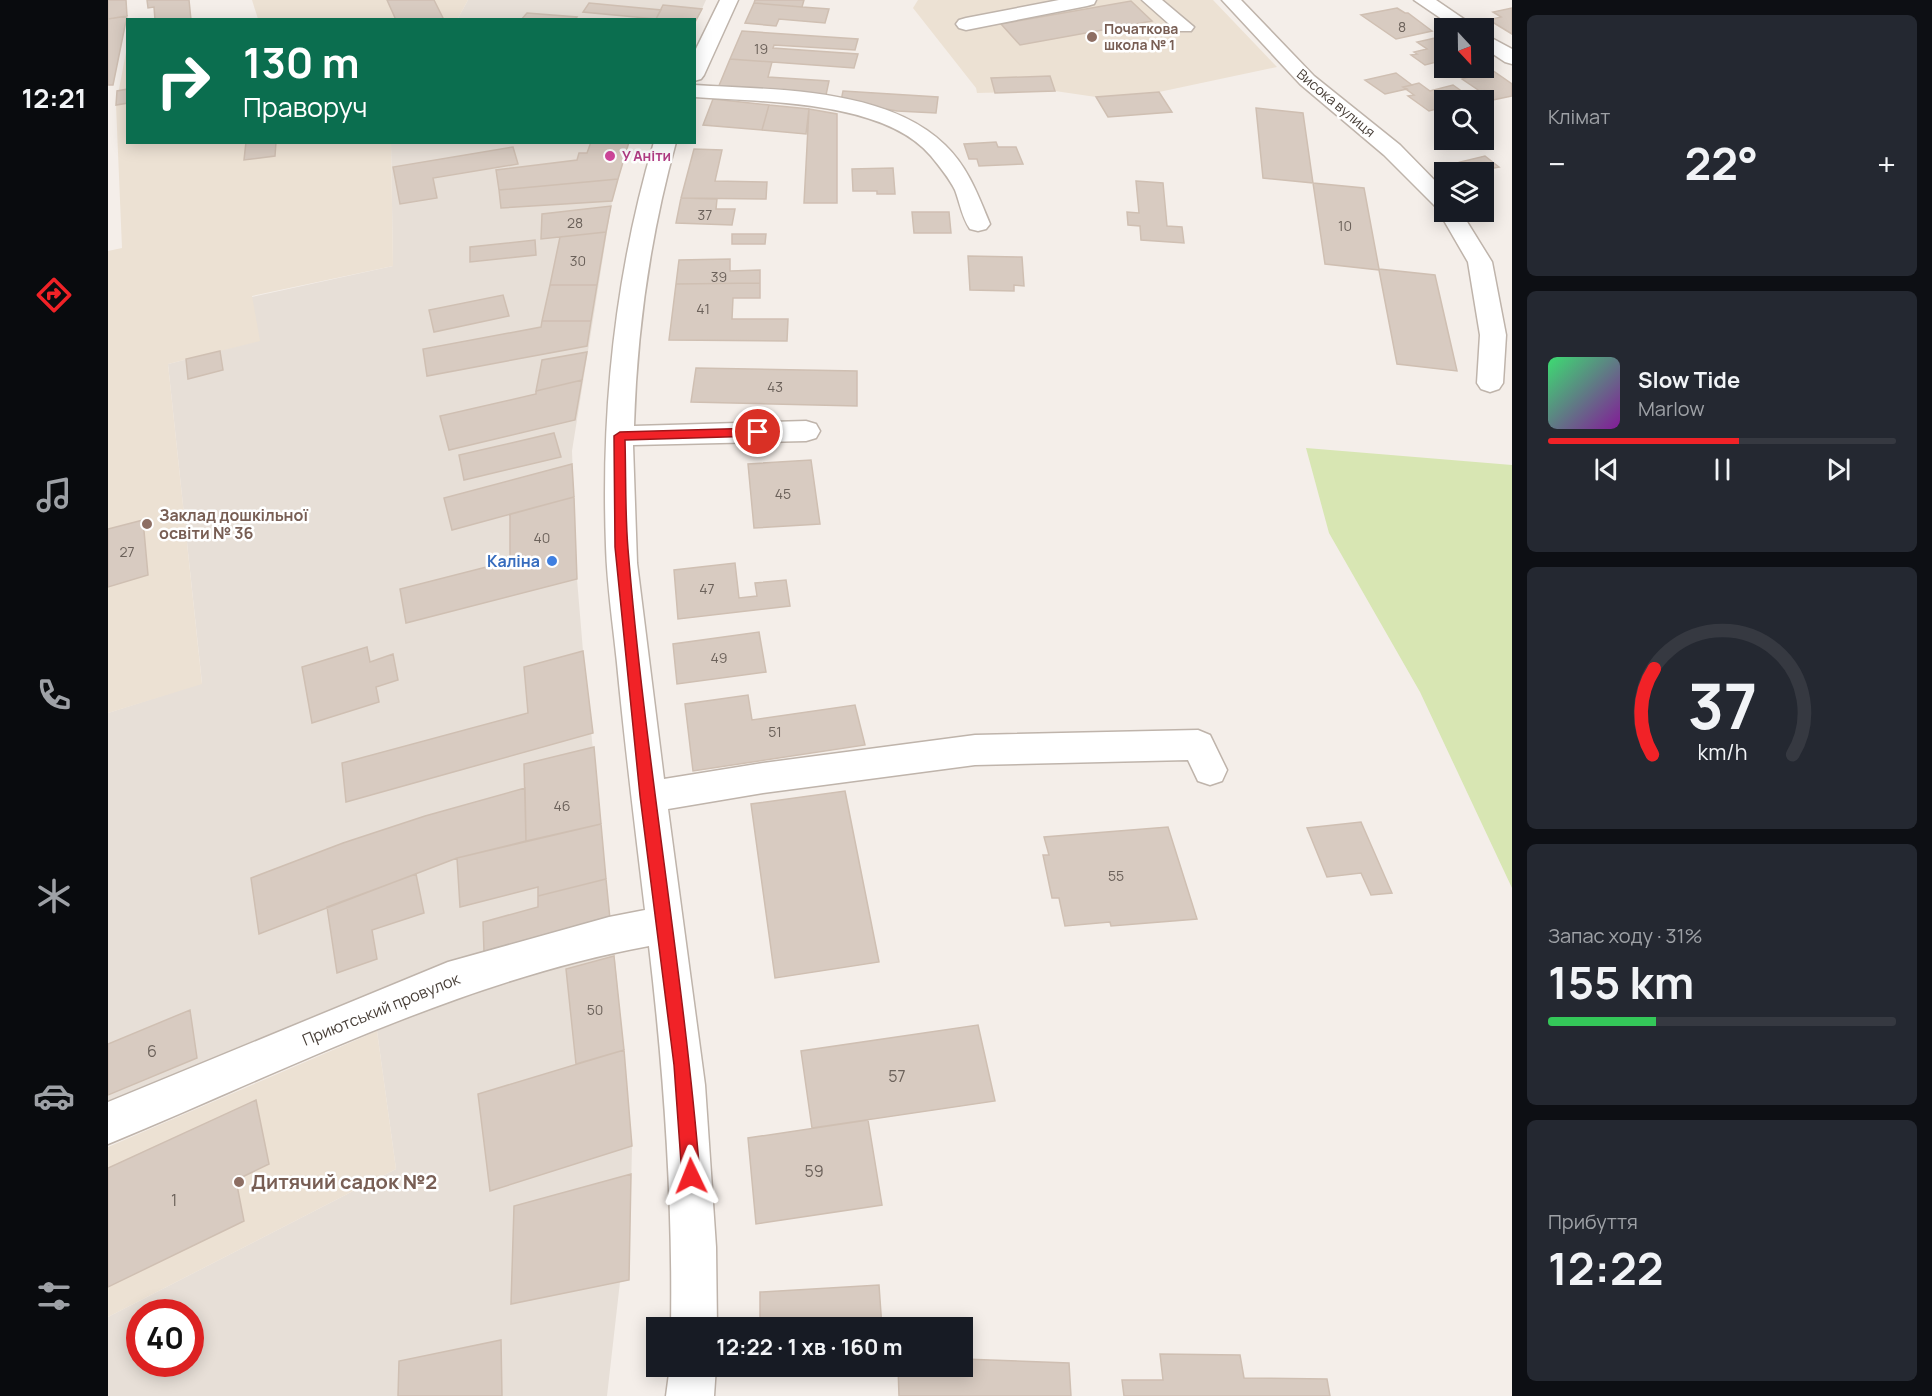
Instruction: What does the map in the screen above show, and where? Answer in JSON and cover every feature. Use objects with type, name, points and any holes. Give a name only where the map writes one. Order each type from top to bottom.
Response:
[{"type":"street","points":[[696,71],[729,0]]},
{"type":"street","points":[[966,24],[1087,0]]},
{"type":"street","points":[[1151,0],[1184,27]]},
{"type":"street","name":"Висока вулиця","points":[[1231,0],[1307,80],[1392,150],[1434,192]]},
{"type":"street","points":[[1423,0],[1451,18]]},
{"type":"street","points":[[1494,46],[1512,58]]},
{"type":"street","points":[[696,91],[810,100],[867,110],[896,122],[926,139],[945,157],[960,178],[978,224]]},
{"type":"street","points":[[664,144],[644,221],[629,313],[620,436],[621,547],[647,796],[690,1140],[694,1317]]},
{"type":"street","points":[[1456,222],[1480,262],[1493,334],[1490,383]]},
{"type":"street","points":[[620,436],[806,431]]},
{"type":"street","points":[[647,796],[975,750],[1198,745],[1210,770]]},
{"type":"street","name":"Приютський провулок","points":[[108,1123],[448,981],[597,938],[664,925]]},
{"type":"street","points":[[690,1396],[692,1377]]},
{"type":"shaded area","points":[[252,0],[468,0],[458,18],[258,18]]},
{"type":"shaded area","points":[[468,0],[706,0],[696,22],[696,18],[458,18]]},
{"type":"shaded area","name":"Початкова школа № 1","points":[[918,0],[1213,0],[1277,67],[1159,92],[1172,112],[1108,117],[1096,97],[1055,91],[977,93],[976,88],[913,8]]},
{"type":"shaded area","points":[[126,52],[126,144],[391,144],[393,266],[252,296],[260,341],[168,364],[202,684],[108,713],[108,251],[122,248],[116,105]]},
{"type":"shaded area","points":[[391,144],[629,144],[612,201],[572,451],[577,579],[610,919],[108,1106],[108,713],[202,683],[168,364],[220,351],[252,297],[393,266]]},
{"type":"shaded area","points":[[614,948],[632,1146],[629,1280],[620,1282],[607,1396],[108,1396],[108,1317],[126,1308],[126,1377],[204,1377],[204,1299],[143,1299],[396,1169],[377,1031],[445,1001]]},
{"type":"shaded area","name":"Дитячий садок №2","points":[[377,1031],[396,1169],[143,1299],[126,1299],[126,1308],[108,1317],[108,1147]]},
{"type":"green space","points":[[1306,448],[1512,465],[1512,888],[1420,692],[1329,533]]},
{"type":"building","points":[[108,0],[126,0],[127,16],[108,19]]},
{"type":"building","points":[[147,0],[189,0],[191,18],[155,18],[154,7],[148,8]]},
{"type":"building","points":[[387,0],[434,0],[443,18],[395,18]]},
{"type":"building","points":[[755,0],[804,0],[802,7],[754,3]]},
{"type":"building","points":[[1131,1],[1152,21],[1020,45],[1001,24]]},
{"type":"building","points":[[589,3],[661,10],[657,18],[583,12]]},
{"type":"building","points":[[754,3],[829,9],[825,23],[779,19],[776,26],[745,23]]},
{"type":"building","points":[[663,5],[702,9],[696,20],[696,18],[656,18]]},
{"type":"building","points":[[1397,8],[1408,13],[1432,31],[1396,39],[1361,15]]},
{"type":"building","points":[[1512,8],[1512,34],[1494,23],[1494,19],[1501,17],[1493,12]]},
{"type":"building","points":[[527,13],[577,17],[576,18],[523,18]]},
{"type":"building","points":[[127,16],[113,85],[108,85],[108,19]]},
{"type":"building","points":[[742,31],[858,39],[855,50],[774,45],[773,48],[858,54],[854,68],[730,59]]},
{"type":"building","points":[[1434,38],[1434,63],[1425,65],[1411,55],[1427,49],[1417,42]]},
{"type":"building","points":[[730,59],[772,62],[768,77],[829,81],[826,95],[718,88]]},
{"type":"building","points":[[1494,71],[1512,84],[1512,96],[1494,100],[1494,90],[1478,90],[1462,79],[1494,78]]},
{"type":"building","points":[[1396,73],[1412,85],[1403,87],[1407,89],[1385,94],[1365,80]]},
{"type":"building","points":[[1050,76],[1055,91],[995,93],[991,78]]},
{"type":"building","points":[[1419,83],[1430,91],[1453,85],[1460,90],[1434,90],[1434,110],[1429,111],[1408,96],[1414,95],[1403,87]]},
{"type":"building","points":[[126,89],[126,103],[116,105],[117,91]]},
{"type":"building","points":[[843,91],[938,97],[936,113],[897,111],[841,101]]},
{"type":"building","points":[[1159,92],[1172,112],[1108,117],[1096,97]]},
{"type":"building","points":[[713,99],[769,105],[762,130],[703,125]]},
{"type":"building","points":[[769,105],[809,109],[806,134],[762,130]]},
{"type":"building","points":[[1256,108],[1303,113],[1313,183],[1263,178]]},
{"type":"building","points":[[809,109],[837,114],[837,203],[804,203]]},
{"type":"building","points":[[996,142],[998,147],[1016,147],[1023,164],[979,166],[977,159],[969,159],[964,144]]},
{"type":"building","points":[[246,144],[276,144],[275,156],[244,160]]},
{"type":"building","points":[[590,144],[628,144],[618,179],[499,190],[496,170],[577,160],[579,153],[587,153]]},
{"type":"building","points":[[513,147],[518,164],[433,178],[437,198],[400,204],[393,167]]},
{"type":"building","points":[[694,149],[722,150],[715,181],[767,182],[766,199],[681,198]]},
{"type":"building","points":[[1485,156],[1493,162],[1460,162]]},
{"type":"building","points":[[893,168],[895,194],[853,191],[852,169]]},
{"type":"building","points":[[618,179],[612,201],[501,208],[499,190]]},
{"type":"building","points":[[1136,181],[1163,183],[1167,226],[1182,227],[1184,243],[1141,240],[1140,226],[1128,225],[1127,212],[1139,213]]},
{"type":"building","points":[[1313,183],[1364,188],[1379,269],[1435,275],[1457,371],[1397,364],[1379,270],[1325,264]]},
{"type":"building","points":[[681,198],[717,199],[716,209],[735,209],[732,225],[676,223]]},
{"type":"building","points":[[611,206],[606,232],[541,239],[542,214]]},
{"type":"building","points":[[912,212],[949,212],[951,233],[914,233]]},
{"type":"building","points":[[606,232],[597,285],[550,285],[560,237]]},
{"type":"building","points":[[732,234],[766,234],[765,244],[732,244]]},
{"type":"building","points":[[535,240],[536,255],[470,262],[470,247]]},
{"type":"building","points":[[968,256],[1022,257],[1024,286],[1014,285],[1014,291],[970,290]]},
{"type":"building","points":[[730,259],[730,271],[760,270],[760,283],[676,284],[679,260]]},
{"type":"building","points":[[760,283],[760,298],[733,298],[732,319],[788,319],[787,341],[669,340],[676,284]]},
{"type":"building","points":[[550,285],[597,285],[591,321],[542,321]]},
{"type":"building","points":[[503,295],[509,316],[434,332],[429,310]]},
{"type":"building","points":[[542,321],[591,321],[587,346],[427,376],[423,349],[541,327]]},
{"type":"building","points":[[220,351],[223,370],[188,379],[186,359]]},
{"type":"building","points":[[587,352],[582,380],[536,391],[542,360]]},
{"type":"building","points":[[696,368],[857,371],[857,406],[691,402]]},
{"type":"building","points":[[582,380],[575,420],[449,450],[440,416],[536,394],[536,391]]},
{"type":"building","points":[[554,433],[561,457],[464,480],[459,455]]},
{"type":"building","points":[[811,460],[820,524],[754,528],[748,464]]},
{"type":"building","points":[[572,464],[574,497],[452,530],[444,498]]},
{"type":"building","points":[[574,497],[577,579],[406,623],[400,589],[510,561],[510,514]]},
{"type":"building","points":[[143,520],[148,575],[108,587],[108,529]]},
{"type":"building","points":[[735,563],[739,598],[757,596],[755,583],[786,580],[790,606],[678,619],[674,570]]},
{"type":"building","points":[[759,632],[766,672],[677,684],[673,644]]},
{"type":"building","points":[[367,647],[370,662],[393,654],[398,680],[376,687],[379,702],[312,723],[302,667]]},
{"type":"building","points":[[583,651],[593,733],[346,802],[342,763],[528,713],[524,667]]},
{"type":"building","points":[[748,695],[752,720],[855,705],[865,745],[693,771],[685,704]]},
{"type":"building","points":[[594,747],[601,824],[526,841],[524,764]]},
{"type":"building","points":[[525,788],[526,841],[457,858],[259,934],[251,878],[343,843],[425,816]]},
{"type":"building","points":[[845,791],[879,962],[775,978],[751,804]]},
{"type":"building","points":[[1361,822],[1392,893],[1371,895],[1361,873],[1327,877],[1307,828]]},
{"type":"building","points":[[601,824],[606,879],[538,896],[538,887],[460,907],[457,858]]},
{"type":"building","points":[[1168,827],[1197,919],[1111,926],[1110,922],[1065,926],[1059,898],[1052,898],[1043,855],[1049,855],[1044,837]]},
{"type":"building","points":[[416,874],[424,913],[372,930],[377,959],[337,973],[327,907]]},
{"type":"building","points":[[606,879],[610,919],[484,952],[483,922],[538,907],[538,896]]},
{"type":"building","points":[[614,956],[624,1050],[576,1064],[566,969]]},
{"type":"building","points":[[190,1010],[197,1058],[108,1095],[108,1044]]},
{"type":"building","points":[[978,1025],[995,1101],[812,1128],[801,1051]]},
{"type":"building","points":[[624,1050],[632,1146],[490,1191],[478,1094]]},
{"type":"building","points":[[256,1100],[269,1164],[236,1180],[244,1221],[108,1287],[108,1168]]},
{"type":"building","points":[[868,1120],[882,1205],[756,1224],[748,1138]]},
{"type":"building","points":[[631,1174],[629,1280],[511,1304],[514,1206]]},
{"type":"building","points":[[879,1285],[881,1317],[760,1317],[760,1292]]},
{"type":"building","points":[[501,1340],[502,1396],[398,1396],[399,1361]]},
{"type":"building","points":[[1160,1354],[1240,1355],[1244,1378],[1327,1379],[1330,1396],[1124,1396],[1122,1380],[1163,1380]]},
{"type":"building","points":[[973,1359],[1069,1363],[1071,1396],[899,1396],[898,1377],[973,1377]]},
{"type":"place","name":"Початкова школа № 1","points":[[1092,37]]},
{"type":"place","name":"У Аніти","points":[[610,156]]},
{"type":"place","name":"Заклад дошкільної освіти № 36","points":[[147,524]]},
{"type":"place","name":"Калiна","points":[[552,561]]},
{"type":"place","name":"Дитячий садок №2","points":[[239,1182]]},
{"type":"route","points":[[691,1176],[690,1140],[682,1065],[647,796],[621,547],[620,436],[758,432]]}]
